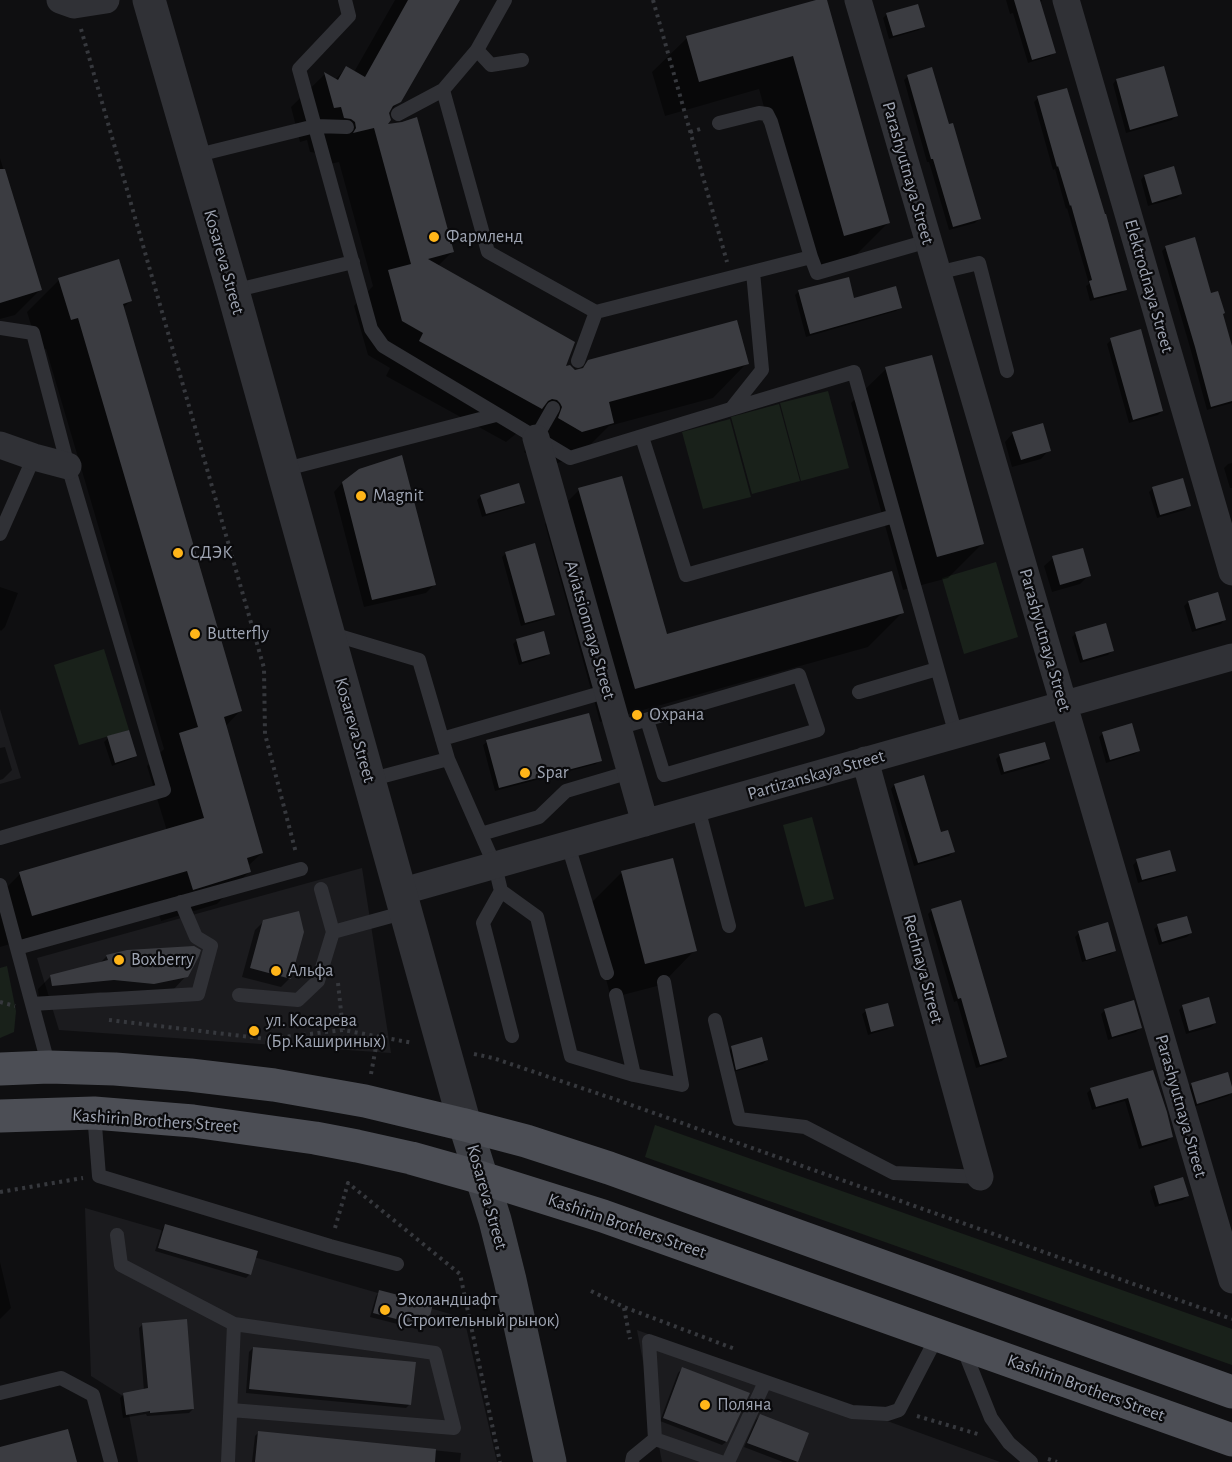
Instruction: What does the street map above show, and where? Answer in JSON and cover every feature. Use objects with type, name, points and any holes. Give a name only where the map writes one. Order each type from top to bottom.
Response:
[{"type":"main road","points":[[0,1068],[49,1067],[115,1070],[190,1075],[274,1085],[365,1101],[526,1141],[609,1168],[1232,1392]]},
{"type":"main road","name":"Kashirin Brothers Street","points":[[0,1116],[94,1113],[193,1121],[315,1138],[411,1158],[603,1216],[1232,1440]]},
{"type":"main road","name":"Kosareva Street","points":[[465,1125],[495,1220],[550,1462]]},
{"type":"street","points":[[67,2],[106,0]]},
{"type":"street","name":"Kosareva Street","points":[[149,0],[233,291],[465,1125]]},
{"type":"street","name":"Parashyutnaya Street","points":[[858,0],[1232,1280]]},
{"type":"street","name":"Elektrodnaya Street","points":[[1066,0],[1232,572]]},
{"type":"street","name":"Aviatsionnaya Street","points":[[536,438],[645,823]]},
{"type":"street","points":[[0,445],[68,466]]},
{"type":"street","name":"Partizanskaya Street","points":[[403,902],[498,878],[568,845],[1232,657]]},
{"type":"street","name":"Rechnaya Street","points":[[866,760],[980,1177]]},
{"type":"lane","points":[[345,0],[349,16],[299,69],[371,329],[383,346],[570,458],[854,372],[956,735]]},
{"type":"lane","points":[[398,114],[443,90],[477,50],[505,0]]},
{"type":"lane","points":[[477,50],[491,65],[522,60]]},
{"type":"lane","points":[[443,90],[488,252],[596,312],[811,257]]},
{"type":"lane","points":[[719,123],[759,113],[767,114],[817,273],[928,241]]},
{"type":"lane","points":[[194,156],[315,126],[347,127]]},
{"type":"lane","points":[[233,291],[353,262]]},
{"type":"lane","points":[[937,273],[979,263],[1007,371]]},
{"type":"lane","points":[[731,409],[762,370],[753,272]]},
{"type":"lane","points":[[578,361],[596,312]]},
{"type":"lane","points":[[0,328],[33,333],[68,466],[164,790],[0,838]]},
{"type":"lane","points":[[536,438],[553,408]]},
{"type":"lane","points":[[282,470],[496,415]]},
{"type":"lane","points":[[642,436],[686,575],[894,516]]},
{"type":"lane","points":[[0,534],[34,457]]},
{"type":"lane","points":[[327,632],[418,660],[448,759],[498,878],[537,917],[571,1056],[634,1075],[682,1085],[664,982]]},
{"type":"lane","points":[[859,692],[937,669]]},
{"type":"lane","points":[[618,728],[799,675],[818,730],[664,775],[647,720]]},
{"type":"lane","points":[[442,739],[608,691]]},
{"type":"lane","points":[[369,780],[448,759]]},
{"type":"lane","points":[[481,834],[539,817],[566,791],[630,772]]},
{"type":"lane","points":[[698,808],[729,926]]},
{"type":"lane","points":[[568,845],[607,973]]},
{"type":"lane","points":[[17,948],[301,869]]},
{"type":"lane","points":[[498,878],[483,922],[512,1036]]},
{"type":"lane","points":[[0,885],[49,1067]]},
{"type":"lane","points":[[239,995],[298,1000],[318,981],[333,932],[321,889]]},
{"type":"lane","points":[[33,1008],[198,993],[211,946],[196,937],[181,902]]},
{"type":"lane","points":[[333,932],[403,902]]},
{"type":"lane","points":[[616,995],[634,1075]]},
{"type":"lane","points":[[715,1020],[739,1119],[805,1127],[894,1173],[980,1177]]},
{"type":"lane","points":[[94,1113],[99,1176],[397,1264]]},
{"type":"lane","points":[[117,1234],[121,1265],[234,1324],[435,1353],[454,1428],[231,1410]]},
{"type":"lane","points":[[228,1462],[234,1324]]},
{"type":"lane","points":[[655,1439],[649,1341],[852,1412],[888,1414],[899,1410],[950,1339],[992,1418],[1009,1443],[1031,1462]]},
{"type":"lane","points":[[0,1393],[61,1378],[93,1395],[111,1462]]},
{"type":"lane","points":[[727,1460],[765,1382]]},
{"type":"lane","points":[[655,1439],[727,1460],[744,1462]]},
{"type":"lane","points":[[632,1462],[633,1457],[655,1439]]},
{"type":"path","points":[[653,0],[731,278]]},
{"type":"path","points":[[67,2],[264,668],[265,734],[301,869]]},
{"type":"path","points":[[0,1002],[33,1008]]},
{"type":"path","points":[[104,1019],[267,1039],[343,1030],[493,1058],[1232,1319]]},
{"type":"path","points":[[0,1192],[99,1176]]},
{"type":"path","points":[[330,1246],[348,1183],[460,1274],[500,1462]]},
{"type":"shaded area","points":[[828,391],[849,468],[801,481],[780,403]]},
{"type":"shaded area","points":[[779,404],[800,481],[752,494],[731,417]]},
{"type":"shaded area","points":[[730,419],[751,497],[703,509],[682,432]]},
{"type":"shaded area","points":[[996,562],[1018,637],[964,654],[942,578]]},
{"type":"shaded area","points":[[104,649],[129,730],[79,745],[54,665]]},
{"type":"shaded area","points":[[0,709],[21,778],[0,784]]},
{"type":"shaded area","points":[[812,817],[834,899],[805,907],[783,825]]},
{"type":"shaded area","points":[[362,868],[391,1053],[59,1030],[37,958]]},
{"type":"shaded area","points":[[7,966],[16,1011],[14,1032],[0,1038],[0,968]]},
{"type":"shaded area","points":[[655,1125],[1232,1329],[1232,1365],[645,1157]]},
{"type":"shaded area","points":[[85,1208],[464,1318],[497,1462],[138,1462],[126,1398],[91,1376]]},
{"type":"shaded area","points":[[637,1330],[1000,1462],[662,1462]]},
{"type":"building","points":[[408,0],[460,0],[401,102],[393,106],[389,113],[391,120],[388,124],[417,117],[454,252],[428,259],[575,342],[566,366],[570,365],[575,370],[583,368],[588,360],[737,320],[749,364],[609,402],[614,423],[582,432],[558,418],[562,407],[557,400],[548,401],[542,409],[419,341],[423,333],[402,321],[388,270],[411,264],[374,128],[353,133],[356,128],[355,122],[344,118],[341,107],[334,108],[324,72],[338,80],[346,66],[365,77]]},
{"type":"building","points":[[816,0],[827,0],[890,223],[844,236],[793,56],[699,82],[686,36]]},
{"type":"building","points":[[1014,0],[1040,0],[1056,53],[1032,60]]},
{"type":"building","points":[[918,4],[925,27],[893,36],[886,13]]},
{"type":"building","points":[[1164,66],[1178,116],[1130,130],[1116,79]]},
{"type":"building","points":[[932,67],[949,124],[953,123],[981,219],[953,227],[907,75]]},
{"type":"building","points":[[1067,88],[1127,290],[1094,298],[1089,281],[1092,280],[1071,205],[1057,167],[1037,96]]},
{"type":"building","points":[[1174,166],[1182,194],[1152,203],[1144,175]]},
{"type":"building","points":[[0,169],[5,169],[42,290],[0,303]]},
{"type":"building","points":[[1195,237],[1211,293],[1218,291],[1232,346],[1232,401],[1211,407],[1165,246]]},
{"type":"building","points":[[119,259],[132,301],[123,304],[242,711],[224,717],[263,853],[247,858],[251,872],[193,890],[187,871],[32,916],[19,872],[204,818],[179,733],[198,727],[78,318],[71,320],[58,278]]},
{"type":"building","points":[[849,277],[854,298],[896,286],[902,308],[810,334],[798,290]]},
{"type":"building","points":[[1141,329],[1163,411],[1133,420],[1110,338]]},
{"type":"building","points":[[932,355],[984,544],[937,557],[885,367]]},
{"type":"building","points":[[1043,423],[1051,451],[1021,460],[1012,432]]},
{"type":"building","points":[[402,455],[436,585],[372,600],[342,482],[359,469]]},
{"type":"building","points":[[622,476],[667,634],[892,571],[904,613],[635,689],[578,488]]},
{"type":"building","points":[[1183,478],[1191,506],[1160,515],[1152,487]]},
{"type":"building","points":[[519,483],[525,503],[486,514],[480,495]]},
{"type":"building","points":[[535,543],[555,615],[525,623],[505,552]]},
{"type":"building","points":[[1083,548],[1091,576],[1060,585],[1052,556]]},
{"type":"building","points":[[1218,592],[1226,620],[1196,629],[1188,601]]},
{"type":"building","points":[[1106,623],[1114,651],[1083,660],[1075,632]]},
{"type":"building","points":[[544,631],[550,654],[522,662],[516,639]]},
{"type":"building","points":[[589,713],[602,761],[499,788],[486,740]]},
{"type":"building","points":[[1132,723],[1140,751],[1110,760],[1102,732]]},
{"type":"building","points":[[129,730],[137,756],[115,763],[107,736]]},
{"type":"building","points":[[1045,742],[1050,759],[1004,772],[999,754]]},
{"type":"building","points":[[924,775],[941,832],[948,830],[955,852],[918,863],[894,784]]},
{"type":"building","points":[[1170,850],[1176,871],[1142,880],[1136,859]]},
{"type":"building","points":[[673,858],[697,951],[645,964],[621,871]]},
{"type":"building","points":[[961,900],[1007,1057],[980,1065],[961,998],[958,999],[931,909]]},
{"type":"building","points":[[299,911],[304,932],[291,979],[250,968],[263,920]]},
{"type":"building","points":[[1187,916],[1192,933],[1162,942],[1157,924]]},
{"type":"building","points":[[1108,922],[1116,951],[1086,960],[1078,931]]},
{"type":"building","points":[[194,946],[201,950],[188,977],[154,984],[114,980],[52,986],[50,975],[108,960],[106,955],[127,950]]},
{"type":"building","points":[[1209,997],[1216,1023],[1189,1031],[1182,1005]]},
{"type":"building","points":[[1134,1000],[1142,1028],[1112,1037],[1104,1009]]},
{"type":"building","points":[[888,1003],[894,1026],[871,1032],[865,1009]]},
{"type":"building","points":[[762,1037],[768,1060],[736,1070],[731,1046]]},
{"type":"building","points":[[1153,1070],[1173,1137],[1142,1146],[1128,1098],[1096,1107],[1090,1088]]},
{"type":"building","points":[[1228,1072],[1232,1093],[1197,1104],[1191,1083]]},
{"type":"building","points":[[1183,1177],[1189,1196],[1159,1204],[1154,1186]]},
{"type":"building","points":[[165,1224],[258,1251],[251,1275],[158,1248]]},
{"type":"building","points":[[379,1290],[433,1304],[427,1327],[373,1313]]},
{"type":"building","points":[[187,1319],[194,1409],[150,1413],[150,1411],[126,1415],[123,1393],[148,1388],[142,1323]]},
{"type":"building","points":[[253,1347],[416,1362],[411,1405],[249,1389]]},
{"type":"building","points":[[682,1367],[750,1393],[727,1442],[663,1418]]},
{"type":"building","points":[[760,1414],[809,1433],[798,1462],[747,1443]]},
{"type":"building","points":[[68,1429],[77,1462],[0,1462],[0,1447]]},
{"type":"building","points":[[258,1431],[436,1449],[435,1462],[255,1462]]},
{"type":"place","name":"Фармленд","points":[[434,237]]},
{"type":"place","name":"Magnit","points":[[361,496]]},
{"type":"place","name":"СДЭК","points":[[178,553]]},
{"type":"place","name":"Butterfly","points":[[195,634]]},
{"type":"place","name":"Охрана","points":[[637,715]]},
{"type":"place","name":"Spar","points":[[525,773]]},
{"type":"place","name":"Boxberry","points":[[119,960]]},
{"type":"place","name":"Альфа","points":[[276,971]]},
{"type":"place","name":"ул. Косарева (Бр.Кашириных)","points":[[254,1031]]},
{"type":"place","name":"Эколандшафт (Строительный рынок)","points":[[385,1310]]},
{"type":"place","name":"Поляна","points":[[705,1405]]}]
